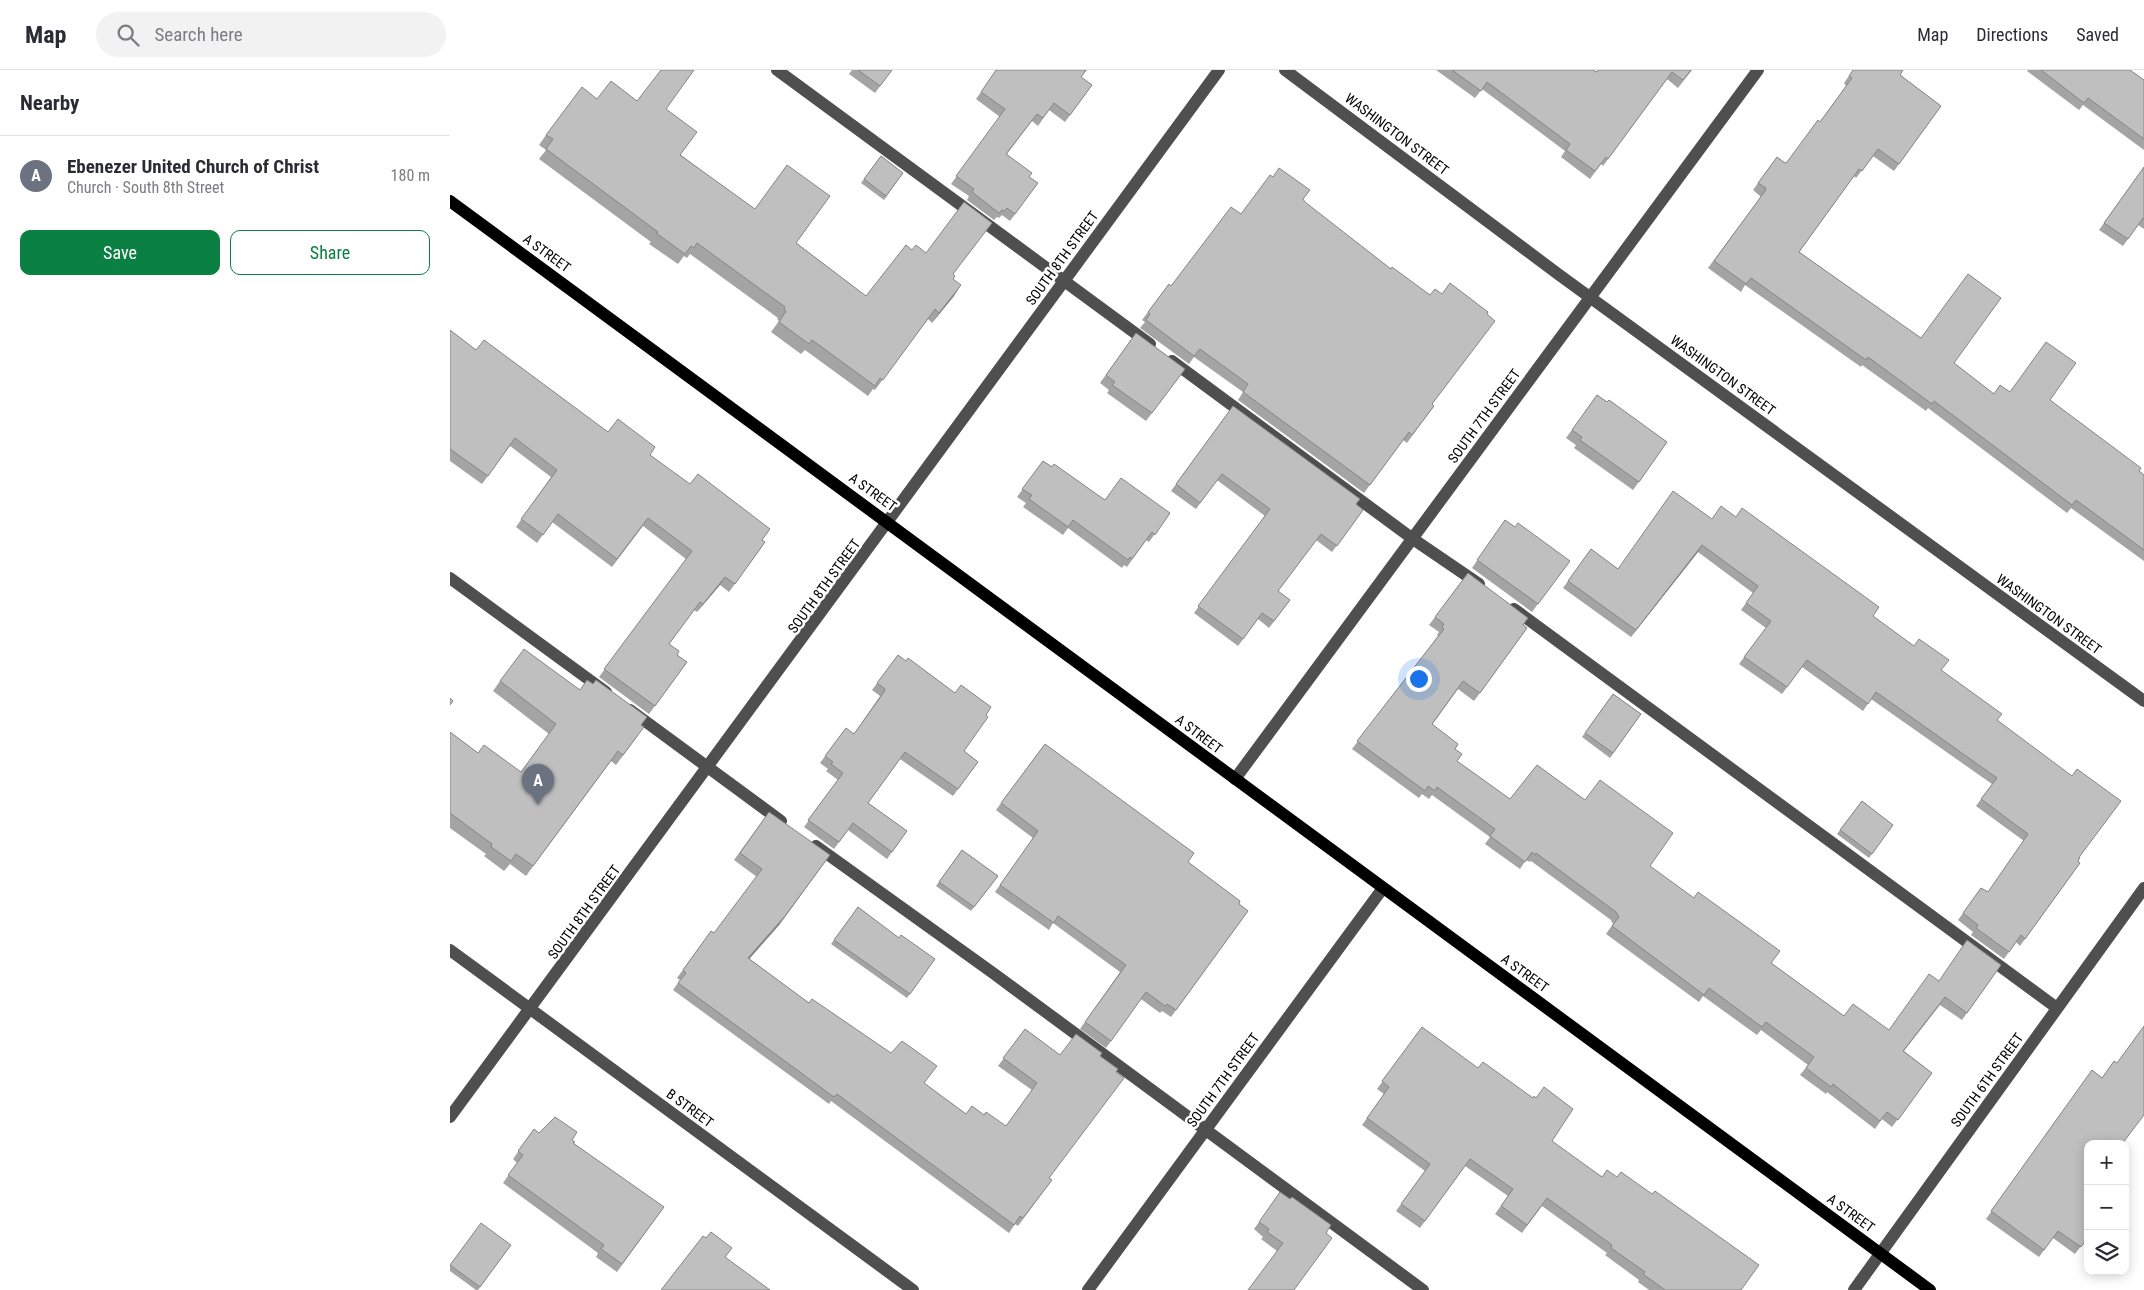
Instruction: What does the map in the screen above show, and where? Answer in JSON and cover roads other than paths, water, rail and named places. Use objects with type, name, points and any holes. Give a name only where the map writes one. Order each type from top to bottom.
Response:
[{"type":"main road","name":"A STREET","points":[[450,201],[1930,1290]]},
{"type":"street","points":[[778,70],[1413,539],[1486,589]]},
{"type":"street","name":"SOUTH 8TH STREET","points":[[450,1117],[889,523],[1220,70]]},
{"type":"street","name":"WASHINGTON STREET","points":[[1285,70],[1590,296],[2144,701]]},
{"type":"street","name":"SOUTH 7TH STREET","points":[[1235,780],[1758,70]]},
{"type":"street","points":[[450,578],[792,829]]},
{"type":"street","points":[[1502,601],[2057,1008]]},
{"type":"street","points":[[807,840],[948,943],[993,973],[1423,1290]]},
{"type":"street","name":"SOUTH 7TH STREET","points":[[1088,1290],[1383,888]]},
{"type":"street","name":"SOUTH 6TH STREET","points":[[1854,1290],[2144,888]]},
{"type":"street","name":"B STREET","points":[[450,950],[913,1290]]},
{"type":"place","name":"Ebenezer United Church of Christ","points":[[538,805]]}]
